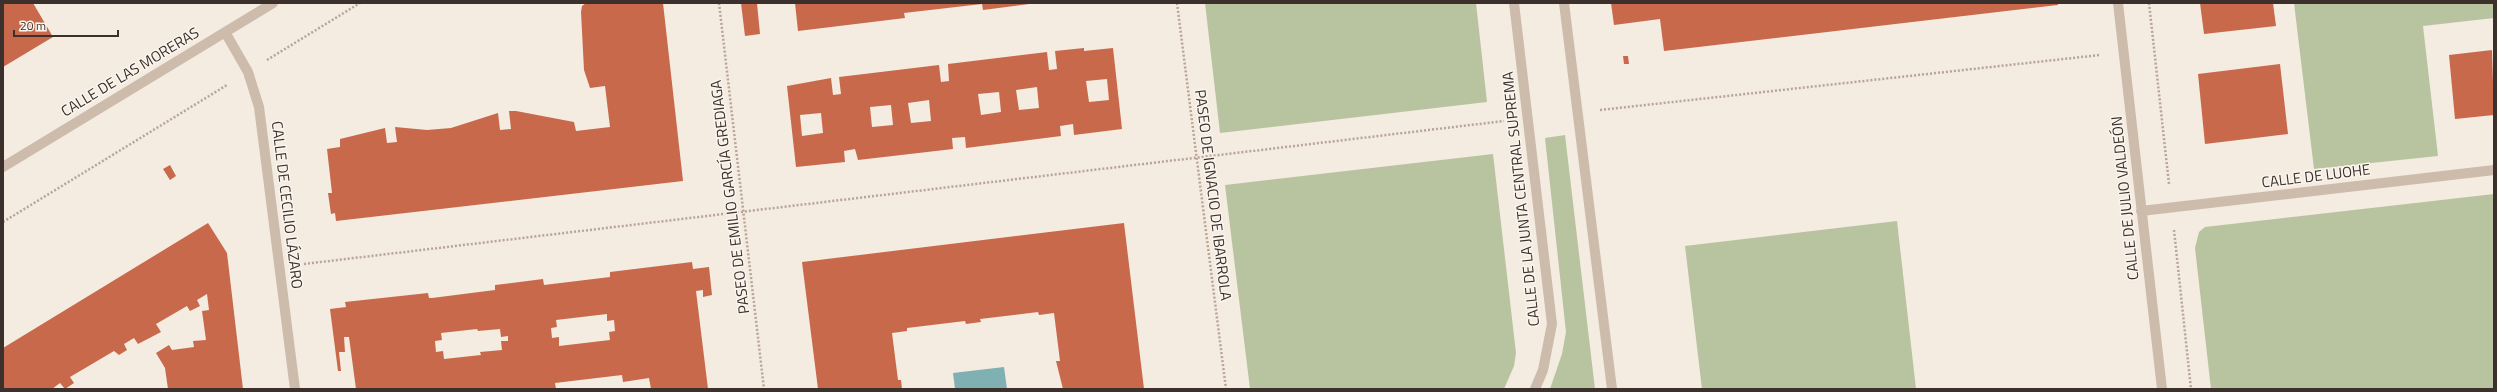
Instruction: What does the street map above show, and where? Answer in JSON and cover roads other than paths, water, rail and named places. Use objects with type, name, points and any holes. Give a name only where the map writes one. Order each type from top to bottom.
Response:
[{"type":"street","name":"CALLE DE LAS MORERAS","points":[[3,167],[273,3]]},
{"type":"street","name":"CALLE DE LA JUNTA CENTRAL SUPREMA","points":[[1514,3],[1552,324],[1543,370],[1535,389]]},
{"type":"street","points":[[1564,3],[1612,389]]},
{"type":"street","name":"CALLE DE JULIO VALDEÓN","points":[[2118,3],[2162,389]]},
{"type":"street","name":"CALLE DE CECILIO LÁZARO","points":[[225,32],[248,72],[259,107],[295,389]]},
{"type":"street","name":"CALLE DE LUOHE","points":[[2141,211],[2494,170]]},
{"type":"water","points":[[1004,367],[1007,389],[955,389],[953,373]]}]
